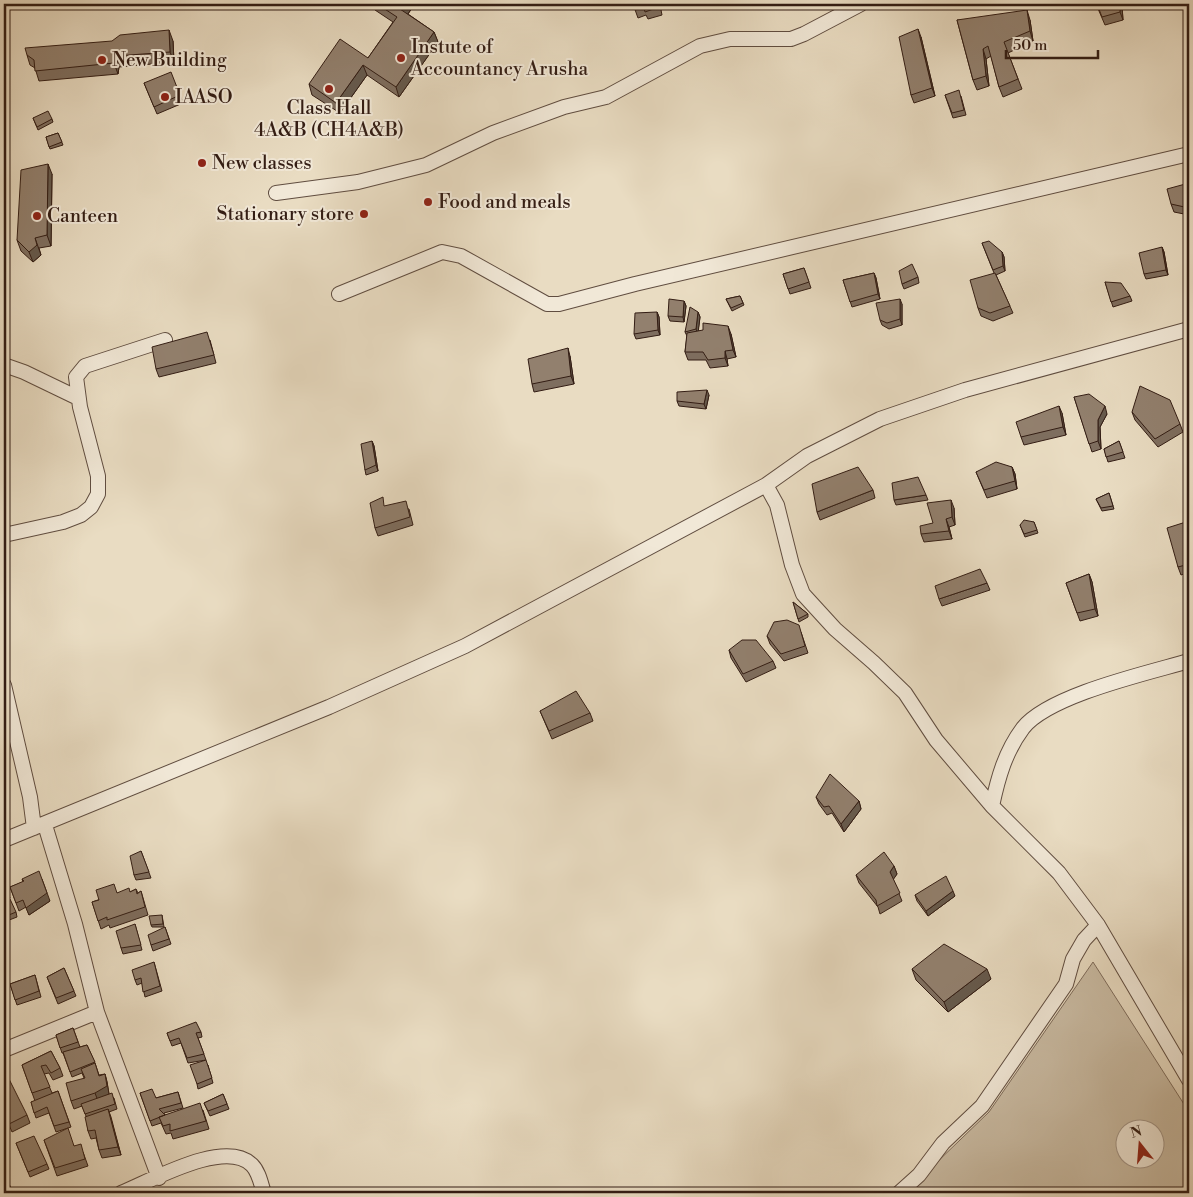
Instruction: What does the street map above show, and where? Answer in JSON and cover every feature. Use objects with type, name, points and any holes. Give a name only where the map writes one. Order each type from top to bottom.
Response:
[{"type":"street","points":[[276,193],[358,182],[426,165],[493,133],[564,107],[606,97],[700,46],[730,39],[791,39],[861,4]]},
{"type":"street","points":[[339,294],[442,252],[461,256],[547,304],[560,304],[635,284],[1189,154]]},
{"type":"street","points":[[4,840],[329,707],[465,646],[766,485],[807,456],[880,419],[965,390],[1189,329]]},
{"type":"street","points":[[4,535],[63,522],[80,515],[91,507],[98,494],[98,476],[78,398],[76,377],[85,366],[165,340]]},
{"type":"street","points":[[4,365],[24,372],[78,398]]},
{"type":"street","points":[[766,485],[777,505],[792,565],[803,594],[835,629],[874,663],[904,693],[936,740],[992,806],[1059,873],[1098,925],[1189,1080]]},
{"type":"street","points":[[992,806],[998,778],[1007,754],[1024,726],[1046,710],[1084,693],[1189,660]]},
{"type":"street","points":[[4,685],[28,789],[39,826],[75,924],[97,1012],[159,1178]]},
{"type":"street","points":[[899,1193],[919,1174],[930,1157],[958,1127],[973,1117],[982,1106],[1066,984],[1073,959],[1084,940],[1098,925]]},
{"type":"street","points":[[4,1050],[97,1012]]},
{"type":"street","points":[[122,1193],[202,1158],[220,1155],[240,1157],[251,1165],[258,1175],[264,1193]]},
{"type":"shaded area","points":[[1093,962],[1189,1112],[1189,1193],[905,1193],[989,1112]]},
{"type":"building","points":[[377,4],[404,4],[400,9],[434,32],[396,87],[363,65],[336,103],[309,84],[340,39],[368,58],[397,17]]},
{"type":"building","points":[[633,4],[658,4],[659,7],[645,12],[644,8],[635,10]]},
{"type":"building","points":[[1097,4],[1120,4],[1120,12],[1102,17]]},
{"type":"building","points":[[1027,10],[1030,31],[1004,42],[1018,79],[999,87],[988,46],[983,49],[986,76],[973,80],[957,20]]},
{"type":"building","points":[[918,29],[932,88],[911,95],[899,37]]},
{"type":"building","points":[[169,30],[170,52],[116,56],[114,63],[35,71],[34,60],[27,55],[25,48],[112,41],[120,35]]},
{"type":"building","name":"IAASO","points":[[171,72],[180,95],[154,107],[144,83]]},
{"type":"building","points":[[959,90],[964,110],[952,113],[945,95]]},
{"type":"building","points":[[48,111],[52,119],[37,127],[33,118]]},
{"type":"building","points":[[58,133],[62,142],[49,147],[46,137]]},
{"type":"building","points":[[48,164],[47,235],[35,238],[37,245],[29,252],[17,240],[21,170]]},
{"type":"building","points":[[1189,183],[1189,208],[1171,204],[1167,189]]},
{"type":"building","points":[[989,241],[1002,252],[1003,266],[993,270],[982,243]]},
{"type":"building","points":[[1162,247],[1166,270],[1144,274],[1139,253]]},
{"type":"building","points":[[912,264],[918,277],[902,284],[899,271]]},
{"type":"building","points":[[804,268],[809,282],[788,289],[783,274]]},
{"type":"building","points":[[874,273],[878,294],[850,302],[843,280]]},
{"type":"building","points":[[995,273],[1010,306],[990,313],[978,308],[970,280]]},
{"type":"building","points":[[1105,282],[1121,283],[1130,296],[1111,302]]},
{"type":"building","points":[[740,296],[743,303],[731,308],[726,299]]},
{"type":"building","points":[[669,299],[684,301],[683,317],[668,316]]},
{"type":"building","points":[[900,299],[900,319],[887,323],[880,320],[876,303]]},
{"type":"building","points":[[690,307],[698,312],[696,329],[685,332]]},
{"type":"building","points":[[657,312],[658,330],[634,334],[635,313]]},
{"type":"building","points":[[703,323],[728,326],[733,350],[725,351],[725,358],[708,360],[703,352],[685,352],[687,333],[703,330]]},
{"type":"building","points":[[207,332],[214,355],[156,369],[152,347]]},
{"type":"building","points":[[568,348],[571,376],[532,384],[528,359]]},
{"type":"building","points":[[1140,386],[1170,400],[1180,424],[1155,439],[1132,412]]},
{"type":"building","points":[[707,390],[704,404],[677,401],[677,392]]},
{"type":"building","points":[[1089,394],[1105,406],[1098,420],[1098,441],[1089,444],[1074,397]]},
{"type":"building","points":[[1059,406],[1063,427],[1021,437],[1016,422]]},
{"type":"building","points":[[372,441],[376,465],[365,470],[361,444]]},
{"type":"building","points":[[1119,441],[1123,452],[1106,457],[1104,449]]},
{"type":"building","points":[[996,462],[1012,467],[1015,481],[984,490],[976,472]]},
{"type":"building","points":[[858,467],[873,490],[817,512],[812,484]]},
{"type":"building","points":[[918,477],[926,495],[894,500],[892,483]]},
{"type":"building","points":[[1109,493],[1113,506],[1101,508],[1096,499]]},
{"type":"building","points":[[383,497],[384,506],[406,501],[410,517],[375,528],[370,503]]},
{"type":"building","points":[[951,500],[952,517],[946,519],[949,531],[921,534],[920,526],[933,523],[927,503]]},
{"type":"building","points":[[1024,520],[1034,522],[1037,530],[1024,534],[1020,525]]},
{"type":"building","points":[[1189,521],[1189,564],[1178,567],[1167,528]]},
{"type":"building","points":[[980,569],[987,583],[939,599],[935,586]]},
{"type":"building","points":[[1089,574],[1095,609],[1077,613],[1066,583]]},
{"type":"building","points":[[793,602],[808,614],[798,619]]},
{"type":"building","points":[[787,620],[799,625],[805,646],[781,654],[767,636],[774,622]]},
{"type":"building","points":[[742,640],[756,640],[773,661],[743,674],[729,650]]},
{"type":"building","points":[[576,691],[590,713],[549,731],[540,711]]},
{"type":"building","points":[[830,774],[859,801],[841,824],[829,806],[824,807],[816,797]]},
{"type":"building","points":[[141,851],[149,872],[134,875],[130,856]]},
{"type":"building","points":[[884,852],[894,866],[890,872],[900,893],[877,906],[876,900],[856,875]]},
{"type":"building","points":[[39,871],[47,893],[26,908],[23,900],[16,903],[10,887],[24,881],[22,879]]},
{"type":"building","points":[[946,876],[953,891],[926,911],[915,895]]},
{"type":"building","points":[[4,880],[8,893],[4,894]]},
{"type":"building","points":[[114,884],[117,893],[129,888],[130,892],[136,889],[137,894],[141,891],[145,907],[107,920],[107,917],[98,921],[92,902],[99,900],[96,890]]},
{"type":"building","points":[[10,899],[16,912],[4,917],[4,902]]},
{"type":"building","points":[[162,915],[163,924],[151,925],[149,916]]},
{"type":"building","points":[[135,924],[141,945],[121,948],[116,931]]},
{"type":"building","points":[[165,927],[169,939],[151,945],[148,935]]},
{"type":"building","points":[[944,944],[987,969],[944,1002],[912,969]]},
{"type":"building","points":[[154,962],[160,986],[143,992],[141,978],[135,980],[132,970]]},
{"type":"building","points":[[64,968],[74,991],[56,998],[47,977]]},
{"type":"building","points":[[35,975],[39,991],[15,1000],[10,984]]},
{"type":"building","points":[[196,1022],[201,1032],[196,1033],[204,1054],[187,1058],[179,1038],[170,1041],[167,1033]]},
{"type":"building","points":[[73,1028],[78,1042],[60,1048],[56,1035]]},
{"type":"building","points":[[87,1045],[95,1062],[70,1072],[63,1052]]},
{"type":"building","points":[[51,1051],[60,1068],[51,1073],[46,1065],[41,1066],[50,1087],[32,1093],[22,1065]]},
{"type":"building","points":[[206,1060],[212,1078],[197,1084],[190,1065]]},
{"type":"building","points":[[95,1063],[99,1076],[105,1074],[107,1086],[95,1093],[71,1101],[66,1083],[85,1078],[81,1069]]},
{"type":"building","points":[[9,1079],[27,1115],[9,1124],[4,1112],[4,1080]]},
{"type":"building","points":[[152,1089],[156,1098],[178,1092],[181,1103],[159,1109],[165,1115],[150,1121],[140,1093]]},
{"type":"building","points":[[58,1091],[69,1122],[54,1126],[47,1107],[34,1113],[31,1102]]},
{"type":"building","points":[[112,1093],[115,1104],[85,1114],[81,1104]]},
{"type":"building","points":[[223,1094],[227,1104],[208,1111],[204,1103]]},
{"type":"building","points":[[200,1103],[206,1121],[170,1131],[170,1124],[163,1126],[159,1117]]},
{"type":"building","points":[[108,1109],[118,1147],[99,1150],[95,1130],[88,1131],[85,1117]]},
{"type":"building","points":[[68,1128],[74,1146],[81,1144],[85,1159],[55,1168],[44,1140]]},
{"type":"building","points":[[34,1136],[47,1164],[28,1172],[16,1143]]},
{"type":"building","points":[[7,1179],[13,1193],[4,1193],[4,1181]]},
{"type":"building","points":[[240,1189],[250,1190],[250,1193],[229,1193]]},
{"type":"place","name":"Instute of Accountancy Arusha","points":[[401,58]]},
{"type":"place","name":"New Building","points":[[102,60]]},
{"type":"place","name":"Class Hall 4A&B (CH4A&B)","points":[[329,89]]},
{"type":"place","name":"IAASO","points":[[165,97]]},
{"type":"place","name":"New classes","points":[[202,163]]},
{"type":"place","name":"Food and meals","points":[[428,202]]},
{"type":"place","name":"Stationary store","points":[[364,214]]},
{"type":"place","name":"Canteen","points":[[37,216]]}]
